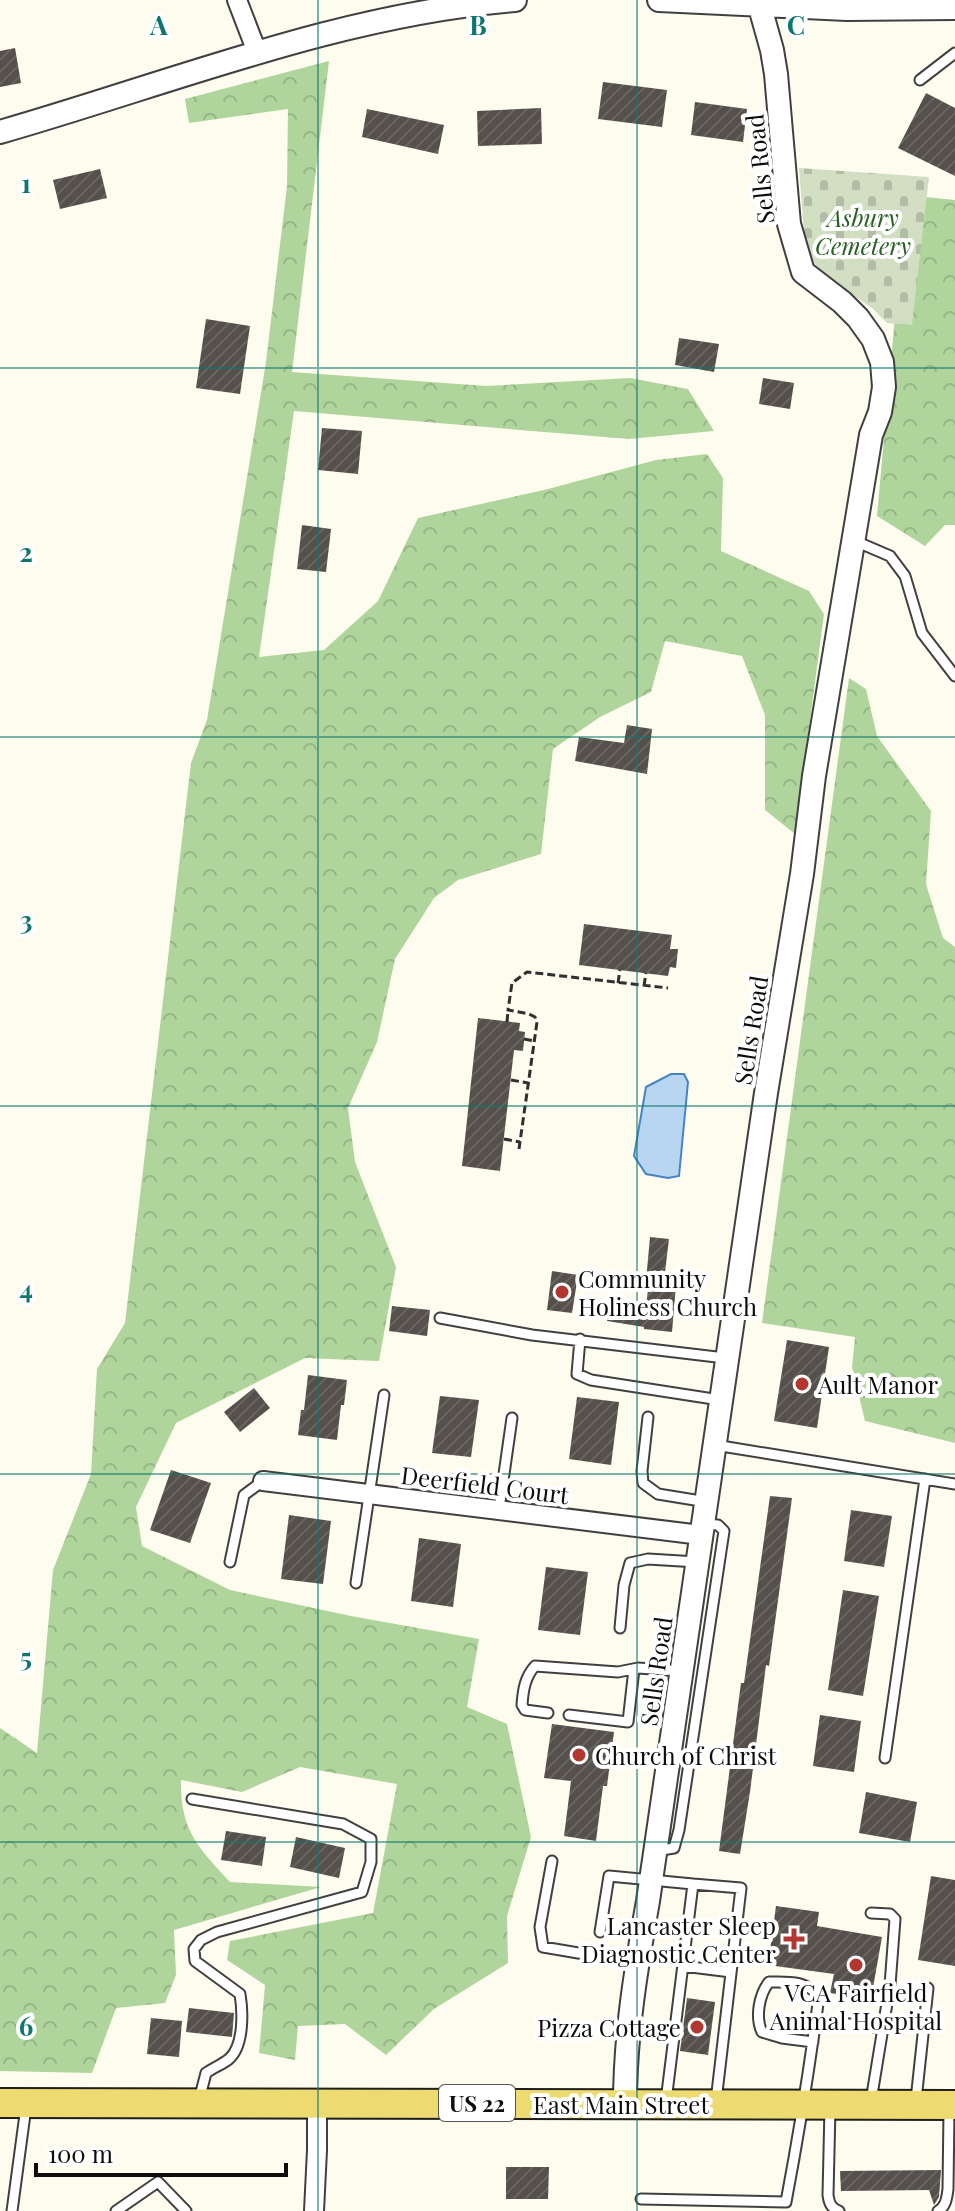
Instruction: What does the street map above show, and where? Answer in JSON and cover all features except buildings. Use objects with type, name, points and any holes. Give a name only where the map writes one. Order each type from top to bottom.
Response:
[{"type":"main road","name":"East Main Street","points":[[13,2103],[952,2105]]},
{"type":"street","points":[[237,0],[257,52]]},
{"type":"street","points":[[0,132],[329,32],[402,15],[515,0]]},
{"type":"street","points":[[659,0],[847,9],[955,8]]},
{"type":"street","name":"Sells Road","points":[[625,2104],[629,2020],[655,1851],[677,1775],[686,1712],[680,1671],[695,1649],[704,1588],[697,1562],[766,1093],[802,874],[814,776],[871,435],[880,412],[884,387],[882,362],[873,339],[842,302],[803,272],[795,249],[789,224],[776,74],[758,3]]},
{"type":"street","name":"Deerfield Court","points":[[263,1481],[499,1509],[704,1521]]},
{"type":"street","points":[[314,2211],[317,2102]]},
{"type":"lane","points":[[920,80],[955,53]]},
{"type":"lane","points":[[855,541],[890,556],[898,566],[905,576],[922,633],[955,676]]},
{"type":"lane","points":[[440,1318],[532,1335],[728,1358]]},
{"type":"lane","points":[[580,1339],[577,1374],[591,1380],[722,1400]]},
{"type":"lane","points":[[356,1583],[384,1395]]},
{"type":"lane","points":[[648,1417],[643,1483],[724,1531],[704,1588]]},
{"type":"lane","points":[[499,1509],[512,1418]]},
{"type":"lane","points":[[715,1445],[955,1484]]},
{"type":"lane","points":[[885,1758],[925,1479]]},
{"type":"lane","points":[[230,1562],[244,1495],[263,1481]]},
{"type":"lane","points":[[620,1628],[624,1585],[630,1563],[648,1559],[697,1562]]},
{"type":"lane","points":[[686,1712],[695,1649]]},
{"type":"lane","points":[[548,1713],[525,1710],[522,1705],[528,1673],[535,1666],[618,1672],[634,1669],[680,1671]]},
{"type":"lane","points":[[569,1715],[628,1722],[634,1669]]},
{"type":"lane","points":[[192,1799],[343,1824],[371,1839],[371,1862],[362,1892],[217,1932],[201,1940],[194,1949],[195,1961],[240,1994],[243,2014],[232,2057],[206,2073],[198,2103]]},
{"type":"lane","points":[[552,1861],[540,1927],[543,1947],[637,1963]]},
{"type":"lane","points":[[600,1932],[609,1876],[741,1888],[715,2104]]},
{"type":"lane","points":[[666,2104],[693,1884]]},
{"type":"lane","points":[[870,2104],[883,2028],[895,1919],[890,1914],[871,1913]]},
{"type":"lane","points":[[683,1966],[731,1972]]},
{"type":"lane","points":[[813,2042],[762,2032],[758,2024],[761,1992],[769,1982],[810,1986],[819,1996],[813,2042],[817,2104],[829,2202],[839,2211]]},
{"type":"lane","points":[[916,2105],[928,1988]]},
{"type":"lane","points":[[824,2021],[883,2028]]},
{"type":"lane","points":[[12,2211],[13,2103]]},
{"type":"lane","points":[[641,2199],[786,2202],[817,2104]]},
{"type":"lane","points":[[938,2211],[946,2201],[948,2189],[952,2105]]},
{"type":"lane","points":[[116,2211],[158,2182],[180,2209]]},
{"type":"path","points":[[618,983],[620,970]]},
{"type":"path","points":[[507,1022],[512,983],[527,972],[668,988]]},
{"type":"path","points":[[644,986],[646,973]]},
{"type":"path","points":[[508,1010],[529,1014],[537,1022],[519,1149]]},
{"type":"path","points":[[524,1039],[534,1041]]},
{"type":"path","points":[[511,1080],[528,1083]]},
{"type":"path","points":[[504,1139],[520,1142]]},
{"type":"green space","points":[[329,61],[292,372],[486,386],[630,378],[688,389],[714,431],[629,439],[294,411],[259,657],[324,650],[378,601],[418,518],[548,489],[656,460],[707,454],[723,478],[721,551],[809,591],[824,614],[795,834],[765,810],[765,715],[742,656],[665,641],[651,692],[600,717],[553,749],[541,854],[458,880],[434,898],[395,959],[377,1042],[348,1108],[355,1162],[396,1267],[379,1361],[305,1358],[176,1423],[136,1507],[142,1546],[230,1590],[479,1639],[467,1707],[507,1724],[531,1837],[507,1916],[508,1963],[434,2009],[386,2055],[345,2024],[298,2026],[295,2060],[259,2053],[265,1985],[227,1960],[230,1941],[373,1913],[397,1784],[300,1767],[242,1792],[181,1780],[184,1812],[193,1837],[230,1882],[321,1887],[174,1930],[176,1975],[165,2003],[116,2008],[92,2073],[0,2071],[0,1728],[37,1753],[53,1570],[91,1474],[97,1369],[125,1323],[191,763],[207,720],[266,362],[287,186],[288,109],[189,123],[185,99]]},
{"type":"green space","name":"Asbury Cemetery","points":[[799,168],[929,177],[912,325],[887,323],[872,308],[823,275],[810,258],[805,244]]},
{"type":"green space","points":[[906,195],[955,200],[955,525],[945,525],[925,546],[877,516]]},
{"type":"green space","points":[[849,678],[866,689],[877,736],[931,811],[926,884],[943,938],[955,947],[955,1443],[865,1421],[852,1367],[855,1337],[762,1323]]},
{"type":"water","points":[[671,1074],[684,1074],[688,1082],[679,1176],[668,1178],[646,1174],[634,1156],[646,1087]]},
{"type":"place","name":"Community Holiness Church","points":[[562,1292]]},
{"type":"place","name":"Ault Manor","points":[[802,1384]]},
{"type":"place","name":"Church of Christ","points":[[579,1755]]},
{"type":"place","name":"Lancaster Sleep Diagnostic Center","points":[[794,1939]]},
{"type":"place","name":"VCA Fairfield Animal Hospital","points":[[856,1965]]},
{"type":"place","name":"Pizza Cottage","points":[[697,2027]]}]
